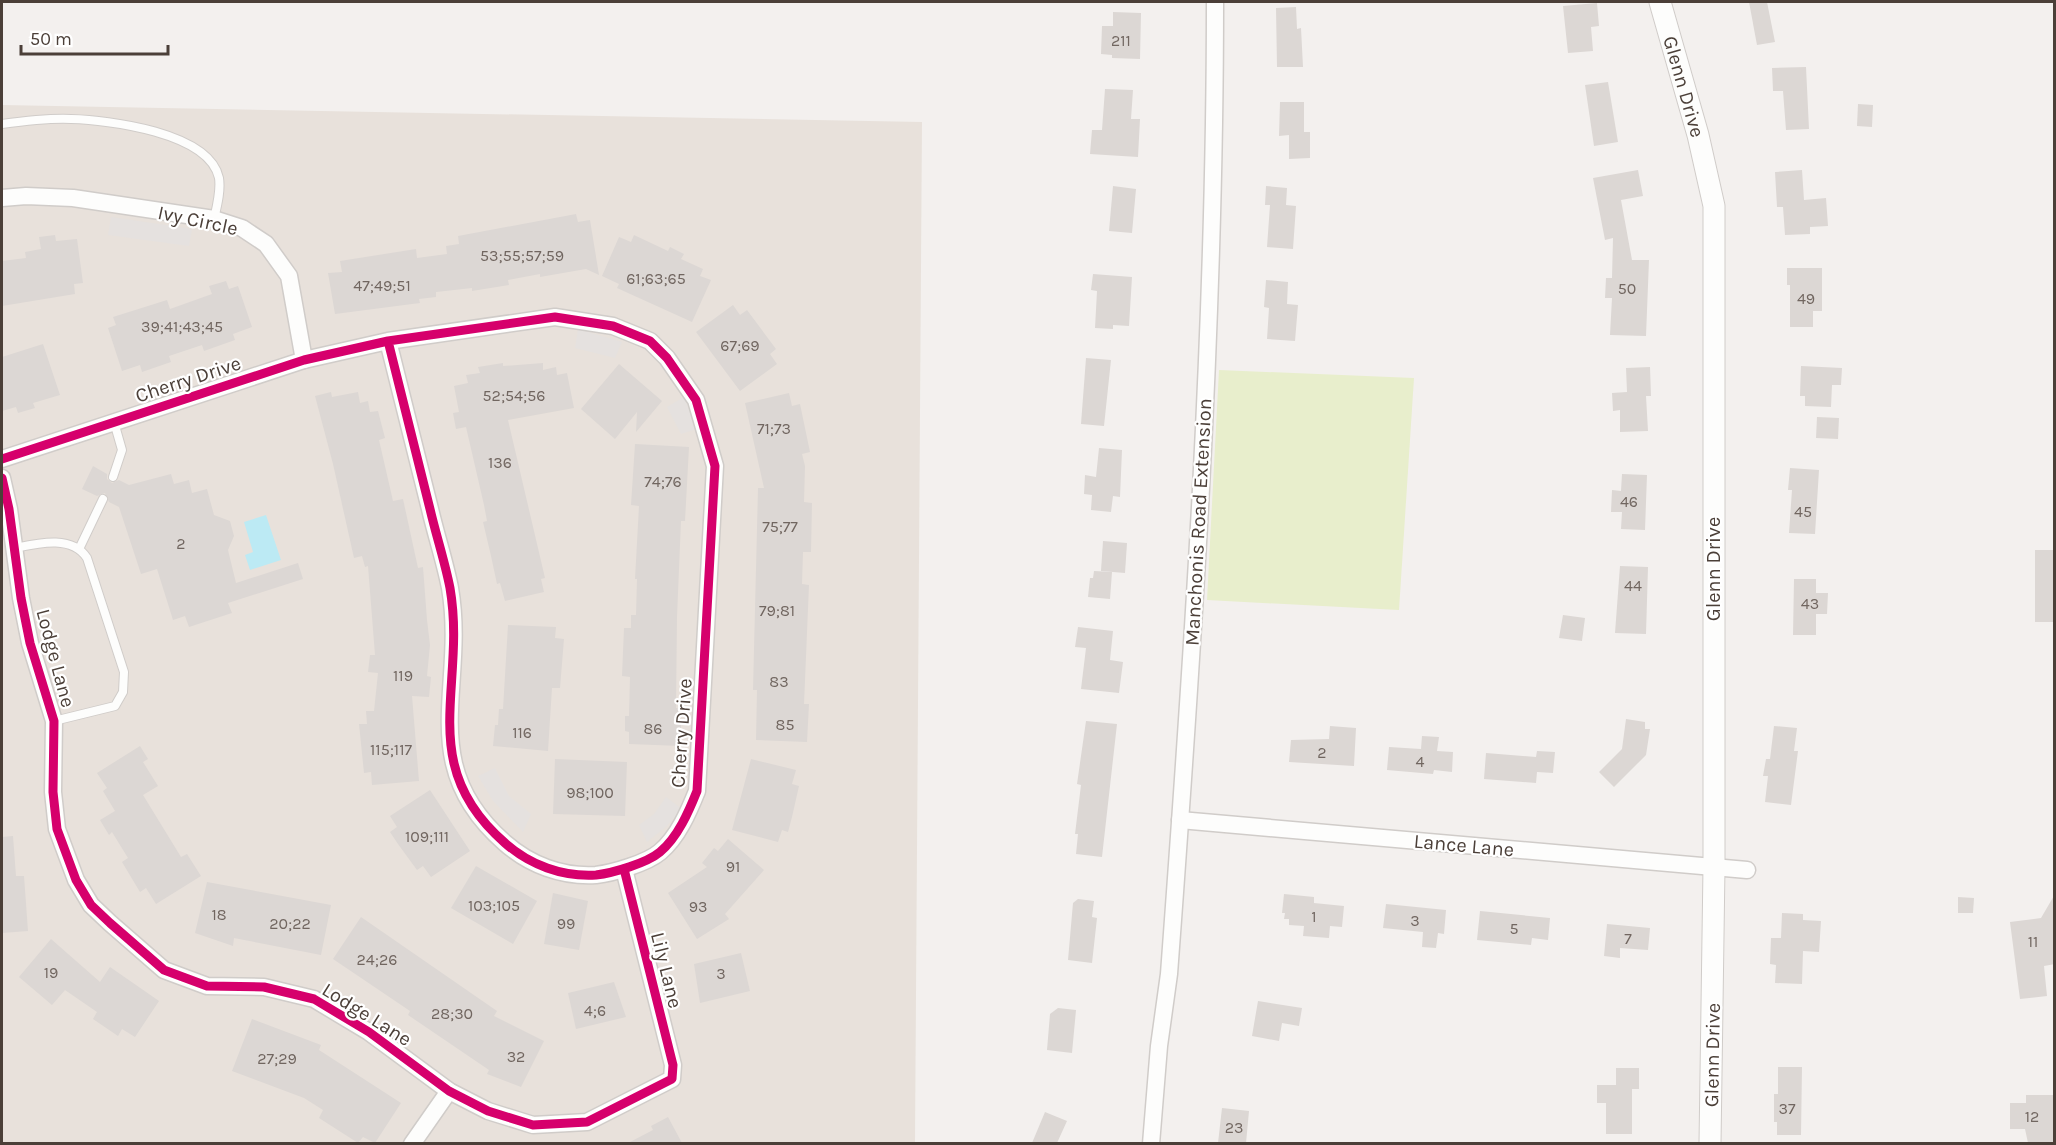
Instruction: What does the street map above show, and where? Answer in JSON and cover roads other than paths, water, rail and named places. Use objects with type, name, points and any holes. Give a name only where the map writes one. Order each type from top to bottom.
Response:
[{"type":"street","name":"Manchonis Road Extension","points":[[1151,1143],[1160,1041],[1169,974],[1200,518],[1213,162],[1215,2]]},
{"type":"street","name":"Glenn Drive","points":[[1660,2],[1698,135],[1714,206],[1714,867],[1710,1143]]},
{"type":"street","name":"Ivy Circle","points":[[2,198],[26,196],[73,198],[214,219],[250,232],[279,259],[292,285],[304,360]]},
{"type":"street","name":"Cherry Drive","points":[[2,459],[304,360],[388,341],[535,318],[594,321],[632,332],[650,341],[668,358],[696,400],[715,466],[698,790],[686,818],[660,853],[624,869],[596,875],[558,872],[524,860],[489,829],[469,803],[458,780],[448,705],[456,643],[450,588],[388,341]]},
{"type":"street","name":"Lodge Lane","points":[[2,478],[30,643],[54,721],[53,792],[57,829],[76,880],[91,905],[110,923],[164,970],[207,986],[264,987],[314,999],[369,1032],[449,1091],[488,1111],[533,1125],[587,1122],[672,1079]]},
{"type":"street","name":"Lance Lane","points":[[1180,820],[1747,870]]},
{"type":"street","name":"Lily Lane","points":[[624,869],[673,1065],[672,1079]]},
{"type":"street","points":[[412,1143],[449,1091]]},
{"type":"lane","points":[[2,124],[69,119],[102,121],[158,133],[186,144],[209,160],[219,176],[219,197],[214,219]]},
{"type":"lane","points":[[113,477],[122,450],[114,422]]},
{"type":"lane","points":[[80,547],[103,499]]},
{"type":"lane","points":[[15,548],[42,543],[70,544],[80,547],[87,558],[119,658],[124,685],[120,701],[116,706],[54,721]]},
{"type":"water","points":[[266,515],[281,560],[250,570],[245,555],[253,552],[244,522]]}]
